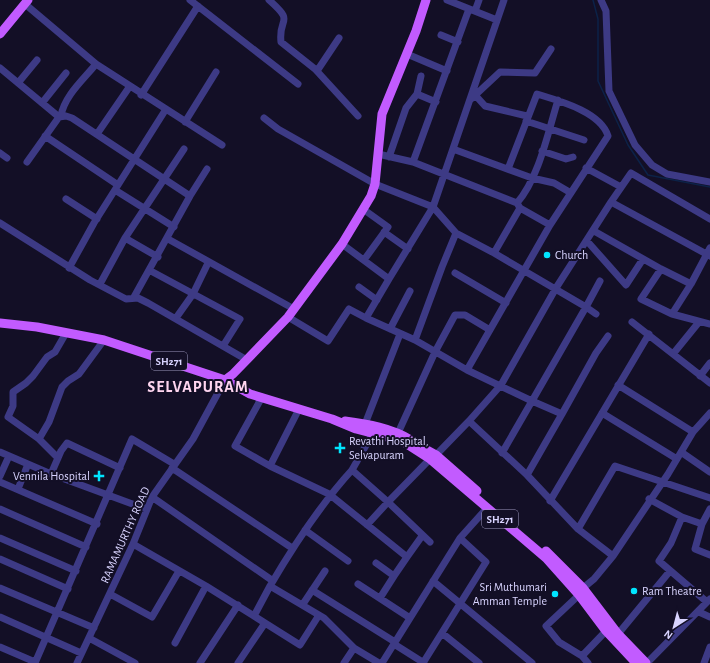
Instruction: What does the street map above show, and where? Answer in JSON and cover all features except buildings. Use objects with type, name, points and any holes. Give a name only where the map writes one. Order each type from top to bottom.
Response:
[{"type":"main road","points":[[225,380],[247,360],[288,317],[342,244],[371,196],[375,184],[382,114],[407,54],[426,0]]},
{"type":"main road","points":[[0,34],[26,2]]},
{"type":"main road","name":"SH271","points":[[0,323],[37,327],[104,340],[225,380],[262,398],[332,419],[356,429],[402,441],[433,457],[487,508],[546,558],[581,592],[606,631],[636,663]]},
{"type":"main road","points":[[233,374],[240,388]]},
{"type":"main road","points":[[332,419],[365,424],[398,432],[433,457],[558,562],[581,592],[618,634],[647,663]]},
{"type":"street","points":[[190,0],[298,84]]},
{"type":"street","points":[[269,0],[283,13],[285,20],[280,34],[281,42],[317,71],[358,116]]},
{"type":"street","points":[[447,0],[457,2],[497,20]]},
{"type":"street","points":[[413,162],[458,42],[472,10],[479,0]]},
{"type":"street","points":[[366,318],[434,207],[453,149],[473,98],[504,0]]},
{"type":"street","points":[[601,0],[606,11],[609,91],[634,145],[652,165],[667,174],[710,182]]},
{"type":"street","points":[[26,2],[96,64],[141,95],[166,109],[222,146]]},
{"type":"street","points":[[141,95],[198,6]]},
{"type":"street","points":[[441,36],[458,42]]},
{"type":"street","points":[[317,71],[339,38]]},
{"type":"street","points":[[473,98],[500,72],[535,73],[552,49]]},
{"type":"street","points":[[407,54],[447,71]]},
{"type":"street","points":[[18,83],[37,60]]},
{"type":"street","points":[[27,162],[60,116],[62,109],[73,91],[96,64]]},
{"type":"street","points":[[0,68],[60,116],[72,118],[190,196]]},
{"type":"street","points":[[185,122],[216,72]]},
{"type":"street","points":[[42,103],[66,73]]},
{"type":"street","points":[[389,157],[406,108],[417,94],[421,76]]},
{"type":"street","points":[[97,134],[130,86]]},
{"type":"street","points":[[417,94],[436,102]]},
{"type":"street","points":[[467,370],[550,225],[608,136],[606,130],[597,118],[558,100],[537,94],[526,118],[508,169]]},
{"type":"street","points":[[473,98],[485,106],[526,118],[584,140]]},
{"type":"street","points":[[494,253],[532,178],[550,128],[558,100]]},
{"type":"street","points":[[69,268],[97,219],[166,109]]},
{"type":"street","points":[[264,118],[278,129],[375,184],[434,207],[456,233],[556,288],[596,314]]},
{"type":"street","points":[[45,136],[144,208],[174,227]]},
{"type":"street","points":[[100,284],[125,238],[163,178],[184,149]]},
{"type":"street","points":[[453,149],[532,178],[554,183],[571,193]]},
{"type":"street","points":[[542,151],[566,159],[573,157]]},
{"type":"street","points":[[0,153],[7,158]]},
{"type":"street","points":[[378,154],[413,162],[518,206],[550,225]]},
{"type":"street","points":[[586,168],[621,187]]},
{"type":"street","points":[[134,297],[168,239],[190,196],[207,169]]},
{"type":"street","points":[[367,525],[469,421],[501,385],[556,288],[631,173],[710,219]]},
{"type":"street","points":[[66,199],[97,219]]},
{"type":"street","points":[[611,202],[709,252],[672,314]]},
{"type":"street","points":[[363,209],[388,227],[364,260]]},
{"type":"street","points":[[0,223],[69,268],[126,299],[134,297],[138,298],[176,318],[247,360]]},
{"type":"street","points":[[594,231],[661,269],[691,284]]},
{"type":"street","points":[[384,232],[408,249]]},
{"type":"street","points":[[415,340],[456,233]]},
{"type":"street","points":[[125,238],[158,257]]},
{"type":"street","points":[[168,239],[208,263],[294,309]]},
{"type":"street","points":[[586,242],[626,285],[643,259]]},
{"type":"street","points":[[342,244],[389,279]]},
{"type":"street","points":[[176,318],[193,294],[208,263]]},
{"type":"street","points":[[661,269],[641,299],[672,314],[710,324]]},
{"type":"street","points":[[149,270],[240,319],[223,346]]},
{"type":"street","points":[[455,274],[506,302]]},
{"type":"street","points":[[502,453],[600,281]]},
{"type":"street","points":[[359,287],[377,300]]},
{"type":"street","points":[[390,329],[410,290]]},
{"type":"street","points":[[288,317],[328,341],[349,310],[415,340],[467,370],[562,414]]},
{"type":"street","points":[[398,432],[435,352],[455,315],[465,315],[490,330]]},
{"type":"street","points":[[632,322],[710,384]]},
{"type":"street","points":[[673,354],[698,322]]},
{"type":"street","points":[[58,458],[39,438],[8,417],[13,406],[13,392],[34,376],[47,357],[55,352],[66,333]]},
{"type":"street","points":[[365,424],[400,334]]},
{"type":"street","points":[[550,500],[649,334]]},
{"type":"street","points":[[526,475],[596,353],[608,336]]},
{"type":"street","points":[[39,438],[49,422],[62,387],[79,374],[104,340]]},
{"type":"street","points":[[700,376],[710,363]]},
{"type":"street","name":"RAMAMURTHY ROAD","points":[[77,663],[133,544],[152,497],[193,439],[225,380]]},
{"type":"street","points":[[618,385],[693,432]]},
{"type":"street","points":[[262,398],[235,446],[270,466],[330,494],[407,557]]},
{"type":"street","points":[[270,466],[299,409]]},
{"type":"street","points":[[602,413],[677,459]]},
{"type":"street","points":[[588,663],[582,656],[560,642],[547,630],[546,626],[581,592],[613,556],[693,432],[710,413]]},
{"type":"street","points":[[469,421],[526,475],[578,529],[613,556]]},
{"type":"street","points":[[254,616],[271,583],[292,548],[330,494],[352,470],[373,433]]},
{"type":"street","points":[[0,647],[35,662],[97,524],[132,439],[292,548]]},
{"type":"street","points":[[51,474],[67,443],[120,468]]},
{"type":"street","points":[[0,452],[51,474],[146,509]]},
{"type":"street","points":[[681,452],[710,472]]},
{"type":"street","points":[[0,476],[9,456]]},
{"type":"street","points":[[18,489],[28,464]]},
{"type":"street","points":[[578,529],[615,466],[710,498]]},
{"type":"street","points":[[352,470],[430,542]]},
{"type":"street","points":[[0,482],[97,524]]},
{"type":"street","points":[[152,497],[271,583],[330,622],[336,632],[354,648],[380,663],[395,643],[460,538],[487,508]]},
{"type":"street","points":[[649,499],[682,517],[702,524]]},
{"type":"street","points":[[0,509],[86,548]]},
{"type":"street","points":[[710,509],[702,524],[695,549],[710,555]]},
{"type":"street","points":[[647,663],[699,612],[709,600],[670,571],[660,561],[671,543],[682,517]]},
{"type":"street","points":[[305,530],[348,562]]},
{"type":"street","points":[[380,598],[422,536]]},
{"type":"street","points":[[0,538],[76,571]]},
{"type":"street","points":[[312,590],[395,643],[423,663],[486,562],[460,538]]},
{"type":"street","points":[[133,544],[206,586],[300,645],[319,615]]},
{"type":"street","points":[[0,559],[68,589]]},
{"type":"street","points":[[376,563],[394,576]]},
{"type":"street","points":[[110,594],[152,617],[179,571]]},
{"type":"street","points":[[303,604],[325,571]]},
{"type":"street","points":[[618,634],[670,571]]},
{"type":"street","points":[[433,581],[532,663]]},
{"type":"street","points":[[358,584],[410,618]]},
{"type":"street","points":[[175,643],[206,586]]},
{"type":"street","points":[[0,588],[94,628]]},
{"type":"street","points":[[200,663],[238,606]]},
{"type":"street","points":[[699,612],[710,617]]},
{"type":"street","points":[[0,617],[81,653]]},
{"type":"street","points":[[238,663],[265,623]]},
{"type":"street","points":[[582,656],[606,631]]},
{"type":"street","points":[[442,633],[479,663]]},
{"type":"street","points":[[89,638],[135,663]]},
{"type":"street","points":[[704,663],[710,647]]},
{"type":"street","points":[[344,663],[354,648]]},
{"type":"waterway","points":[[593,0],[598,19],[598,81],[628,145],[648,175],[710,187]]},
{"type":"place","name":"Church","points":[[547,255]]},
{"type":"place","name":"Revathi Hospital, Selvapuram","points":[[340,448]]},
{"type":"place","name":"Vennila Hospital","points":[[99,476]]},
{"type":"place","name":"Ram Theatre","points":[[634,591]]},
{"type":"place","name":"Sri Muthumari Amman Temple","points":[[555,594]]},
{"type":"district","name":"SELVAPURAM","points":[[198,387]]}]
